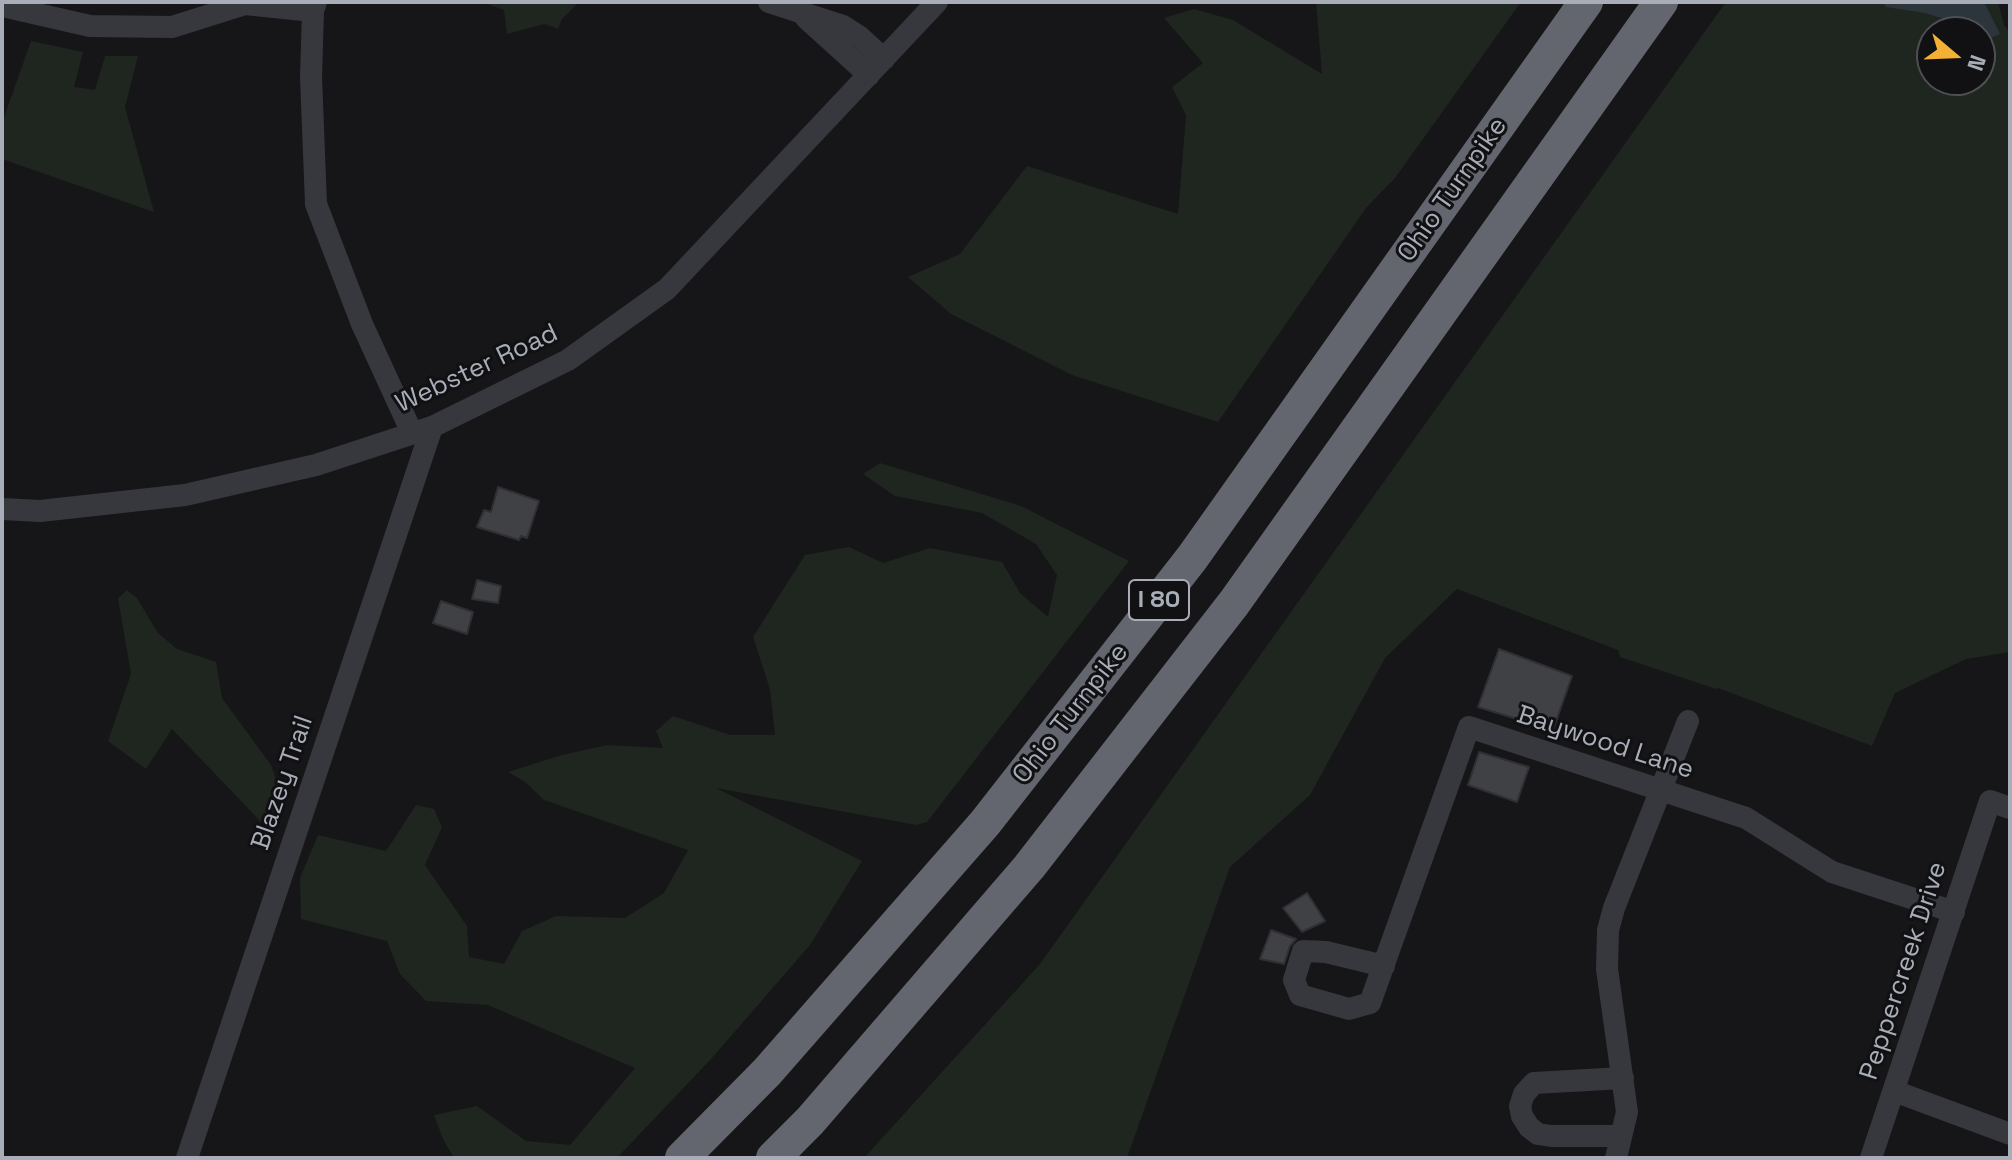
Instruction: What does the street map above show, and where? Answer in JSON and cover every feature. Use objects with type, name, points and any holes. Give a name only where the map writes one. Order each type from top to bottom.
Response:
[{"type":"highway","name":"Ohio Turnpike","points":[[682,1158],[767,1072],[995,811],[1192,558],[1586,2]]},
{"type":"highway","name":"I 80","points":[[773,1158],[810,1121],[1029,867],[1234,603],[1661,2]]},
{"type":"street","points":[[769,2],[799,13],[877,67]]},
{"type":"street","name":"Webster Road","points":[[2,509],[40,511],[185,495],[316,465],[422,430],[568,360],[667,289],[937,2]]},
{"type":"street","points":[[2,6],[90,26],[172,27],[245,4],[315,6],[311,77],[316,204],[362,324],[422,430]]},
{"type":"street","name":"Blazey Trail","points":[[187,1158],[422,430]]},
{"type":"street","points":[[1623,1078],[1534,1083],[1524,1094],[1520,1106],[1522,1116],[1538,1134],[1619,1147],[1627,1112],[1623,1078],[1607,969],[1608,930],[1688,721]]},
{"type":"street","name":"Baywood Lane","points":[[1384,966],[1469,727],[1746,818],[1832,872],[1954,912]]},
{"type":"street","name":"Peppercreek Drive","points":[[1871,1158],[1954,912],[2000,804]]},
{"type":"street","points":[[1894,1091],[2010,1134]]},
{"type":"shaded area","points":[[482,2],[579,2],[562,19],[558,29],[544,24],[507,34],[504,10]]},
{"type":"shaded area","points":[[1316,2],[1521,2],[1395,178],[1366,208],[1218,422],[1072,375],[951,314],[908,277],[960,254],[1027,166],[1178,214],[1186,115],[1172,87],[1203,63],[1164,18],[1194,9],[1233,20],[1322,74]]},
{"type":"shaded area","points":[[1726,2],[1998,2],[2004,25],[2010,32],[2010,652],[1966,659],[1895,693],[1872,746],[1718,688],[1620,657],[1618,650],[1457,589],[1385,658],[1310,795],[1230,867],[1127,1158],[864,1158],[1040,964]]},
{"type":"shaded area","points":[[1883,2],[1984,2],[1991,16],[1935,16],[1886,7]]},
{"type":"shaded area","points":[[31,41],[83,52],[74,87],[95,90],[105,56],[138,56],[125,107],[154,212],[2,159],[2,123]]},
{"type":"shaded area","points":[[880,463],[1021,506],[1129,561],[927,822],[916,825],[716,788],[862,861],[810,945],[712,1058],[617,1158],[454,1158],[434,1115],[477,1106],[526,1141],[570,1145],[635,1068],[488,1005],[426,1001],[400,974],[387,941],[301,919],[300,878],[318,835],[386,851],[416,805],[434,809],[442,827],[425,865],[467,926],[469,957],[504,964],[522,931],[556,916],[625,918],[664,893],[688,850],[544,800],[524,781],[508,772],[607,745],[663,748],[656,731],[673,716],[730,735],[775,735],[770,689],[753,637],[805,555],[849,547],[883,563],[930,548],[1002,562],[1020,593],[1048,617],[1057,575],[1036,544],[982,513],[895,496],[863,474]]},
{"type":"shaded area","points":[[127,590],[137,598],[158,633],[177,649],[216,662],[222,698],[271,765],[285,807],[265,826],[172,729],[146,769],[108,741],[131,674],[118,598]]},
{"type":"building","points":[[498,487],[539,501],[527,538],[521,536],[519,540],[477,527],[484,510],[491,512]]},
{"type":"building","points":[[477,580],[501,586],[498,603],[472,599]]},
{"type":"building","points":[[441,601],[473,612],[467,634],[433,623]]},
{"type":"building","points":[[1499,649],[1572,676],[1553,730],[1478,707]]},
{"type":"building","points":[[1479,752],[1529,767],[1517,802],[1468,785]]},
{"type":"building","points":[[1307,893],[1325,921],[1302,932],[1283,908]]},
{"type":"building","points":[[1271,930],[1296,939],[1284,964],[1260,959]]}]
